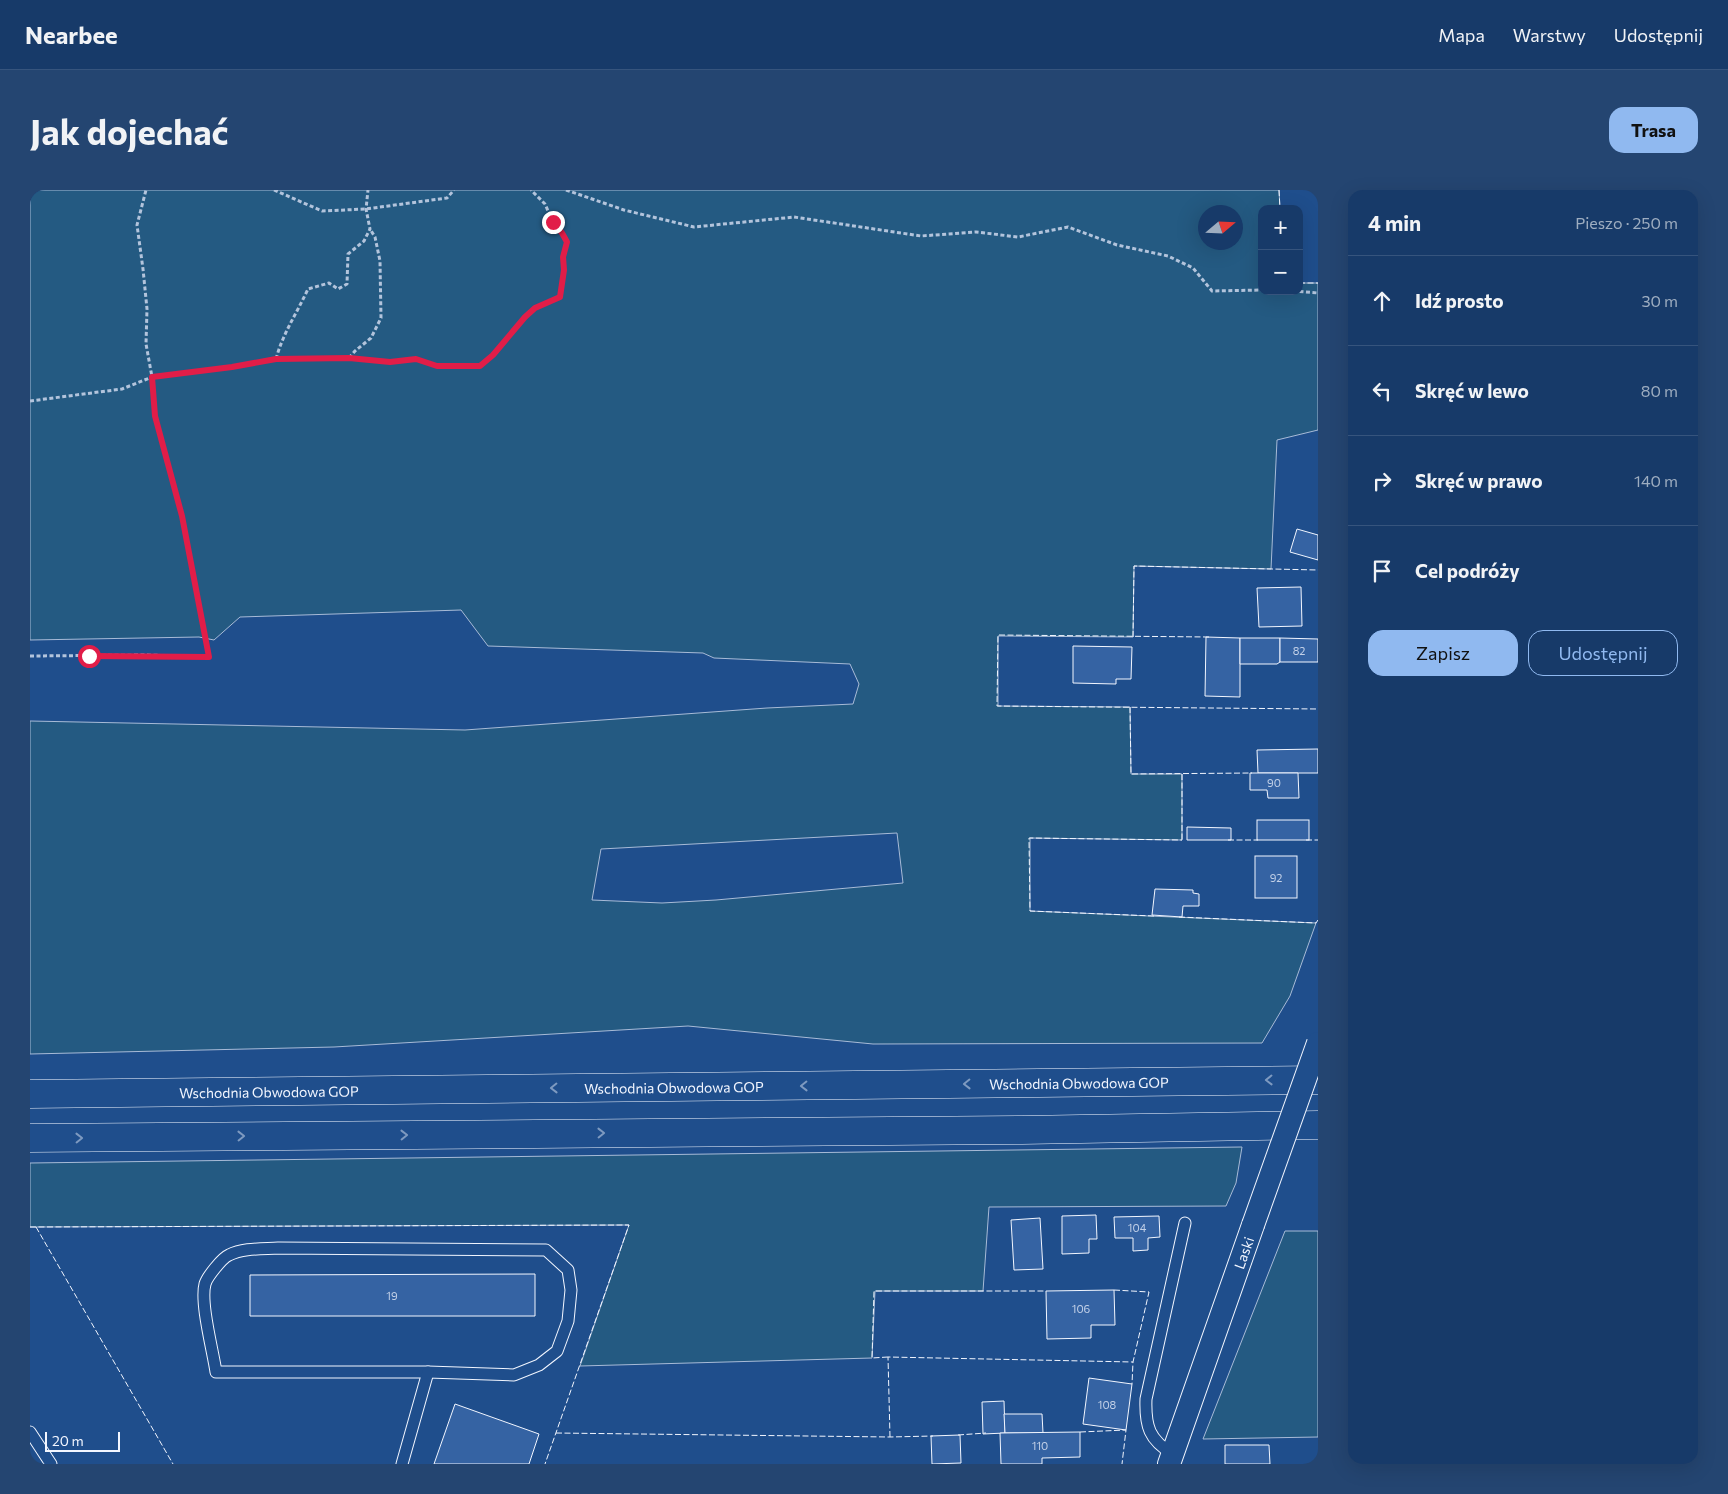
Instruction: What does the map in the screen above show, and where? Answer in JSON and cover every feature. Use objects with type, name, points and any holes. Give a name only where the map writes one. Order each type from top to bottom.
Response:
[{"type":"highway","name":"Wschodnia Obwodowa GOP","points":[[30,1094],[1318,1080]]},
{"type":"highway","points":[[30,1138],[992,1130],[1318,1125]]},
{"type":"street","name":"Laski","points":[[1171,1459],[1318,1043]]},
{"type":"lane","points":[[1171,1459],[1153,1438],[1148,1426],[1146,1399],[1186,1223]]},
{"type":"lane","points":[[278,1248],[546,1250],[568,1270],[571,1290],[568,1321],[557,1351],[540,1365],[514,1375],[428,1372],[216,1372],[205,1308],[205,1284],[215,1268],[227,1256],[244,1251],[278,1248]]},
{"type":"lane","points":[[402,1464],[428,1372]]},
{"type":"lane","points":[[30,1432],[51,1464]]},
{"type":"path","points":[[30,656],[147,655],[209,657],[182,516],[155,416],[152,377],[146,344],[147,309],[137,225],[146,190]]},
{"type":"path","points":[[274,190],[322,211],[366,209],[447,198],[454,190]]},
{"type":"path","points":[[349,358],[371,338],[381,318],[380,261],[366,209],[368,190]]},
{"type":"path","points":[[30,401],[122,390],[152,377],[232,367],[276,359],[349,358],[390,362],[416,359],[437,366],[480,366],[493,355],[535,308],[560,297],[564,270],[563,257],[567,242],[553,222],[545,204],[531,190]]},
{"type":"path","points":[[566,190],[624,210],[694,227],[794,217],[921,236],[976,232],[1018,237],[1068,227],[1117,245],[1168,256],[1193,268],[1212,291],[1258,290]]},
{"type":"path","points":[[276,359],[287,328],[308,289],[329,283],[338,289],[344,287],[347,284],[348,254],[364,242],[370,229]]},
{"type":"path","points":[[1303,292],[1318,293]]},
{"type":"shaded area","points":[[30,190],[1279,190],[1280,205],[1258,205],[1258,295],[1303,295],[1303,283],[1318,283],[1318,430],[1277,440],[1271,569],[1134,566],[1133,637],[998,636],[998,706],[1130,707],[1131,774],[1182,774],[1182,840],[1030,838],[1030,911],[1316,923],[1290,996],[1262,1043],[873,1044],[688,1026],[334,1047],[30,1054],[30,721],[465,730],[767,708],[853,704],[859,684],[850,664],[714,658],[703,653],[488,646],[461,610],[240,617],[214,640],[199,637],[30,640]],"holes":[[[897,833],[903,883],[662,903],[592,900],[601,849]]]},
{"type":"shaded area","points":[[1242,1147],[1236,1183],[1226,1206],[989,1207],[983,1291],[875,1291],[872,1358],[580,1366],[629,1225],[30,1227],[30,1163]]},
{"type":"shaded area","points":[[1285,1231],[1318,1231],[1318,1437],[1203,1439]]},
{"type":"building","points":[[1297,529],[1318,535],[1318,560],[1290,552]]},
{"type":"building","points":[[1301,587],[1302,626],[1259,627],[1257,588]]},
{"type":"building","points":[[1206,637],[1240,638],[1240,697],[1205,696]]},
{"type":"building","points":[[1240,638],[1280,638],[1280,662],[1277,664],[1240,664]]},
{"type":"building","points":[[1280,638],[1318,639],[1318,662],[1280,662]]},
{"type":"building","points":[[1073,646],[1132,647],[1131,679],[1116,679],[1116,684],[1073,683]]},
{"type":"building","points":[[1318,749],[1318,773],[1258,773],[1257,750]]},
{"type":"building","points":[[1250,773],[1298,773],[1299,798],[1268,798],[1267,790],[1250,790]]},
{"type":"building","points":[[1257,820],[1309,820],[1309,840],[1257,840]]},
{"type":"building","points":[[1187,827],[1231,828],[1231,840],[1187,840]]},
{"type":"building","points":[[1255,856],[1297,856],[1297,898],[1255,898]]},
{"type":"building","points":[[1155,889],[1193,890],[1193,893],[1199,894],[1199,906],[1183,906],[1182,917],[1152,915]]},
{"type":"building","points":[[1096,1215],[1097,1239],[1089,1239],[1089,1253],[1062,1254],[1062,1216]]},
{"type":"building","points":[[1159,1216],[1160,1237],[1148,1238],[1148,1250],[1133,1251],[1133,1238],[1115,1238],[1114,1217]]},
{"type":"building","points":[[1040,1218],[1043,1269],[1014,1270],[1011,1220]]},
{"type":"building","points":[[535,1274],[535,1316],[250,1316],[250,1275]]},
{"type":"building","points":[[1114,1290],[1115,1325],[1091,1325],[1091,1338],[1047,1339],[1046,1291]]},
{"type":"building","points":[[1089,1378],[1132,1384],[1126,1430],[1083,1424]]},
{"type":"building","points":[[1004,1401],[1005,1433],[983,1434],[982,1402]]},
{"type":"building","points":[[455,1404],[539,1434],[529,1464],[434,1464]]},
{"type":"building","points":[[1004,1414],[1042,1414],[1043,1433],[1005,1433]]},
{"type":"building","points":[[1080,1432],[1080,1457],[1042,1458],[1042,1464],[1001,1464],[1000,1433]]},
{"type":"building","points":[[960,1435],[961,1463],[932,1464],[931,1436]]},
{"type":"building","points":[[1225,1445],[1269,1445],[1270,1464],[1225,1464]]},
{"type":"fence","points":[[1279,190],[1280,205]]},
{"type":"fence","points":[[1303,283],[1318,283]]},
{"type":"fence","points":[[1133,637],[1134,566],[1318,570]]},
{"type":"fence","points":[[1209,637],[998,635],[997,706],[1318,709]]},
{"type":"fence","points":[[1130,707],[1131,774],[1252,773]]},
{"type":"fence","points":[[1182,774],[1183,840]]},
{"type":"fence","points":[[1154,916],[1030,911],[1029,838],[1182,840]]},
{"type":"fence","points":[[1228,840],[1258,840]]},
{"type":"fence","points":[[1306,840],[1318,840]]},
{"type":"fence","points":[[1179,917],[1316,923],[1318,920]]},
{"type":"fence","points":[[30,1227],[629,1225],[545,1464]]},
{"type":"fence","points":[[36,1227],[173,1464]]},
{"type":"fence","points":[[1114,1290],[1149,1292],[1133,1362],[1132,1384]]},
{"type":"fence","points":[[888,1357],[872,1358],[874,1291],[1046,1291]]},
{"type":"fence","points":[[890,1437],[888,1357],[1133,1362]]},
{"type":"fence","points":[[1080,1432],[1126,1430],[1122,1464]]},
{"type":"fence","points":[[556,1433],[933,1436]]},
{"type":"fence","points":[[958,1435],[986,1433]]},
{"type":"route","points":[[89,656],[209,657],[182,516],[155,416],[152,377],[232,367],[276,359],[349,358],[390,362],[416,359],[437,366],[480,366],[493,355],[535,308],[560,297],[564,270],[563,257],[567,242],[553,222]]}]
